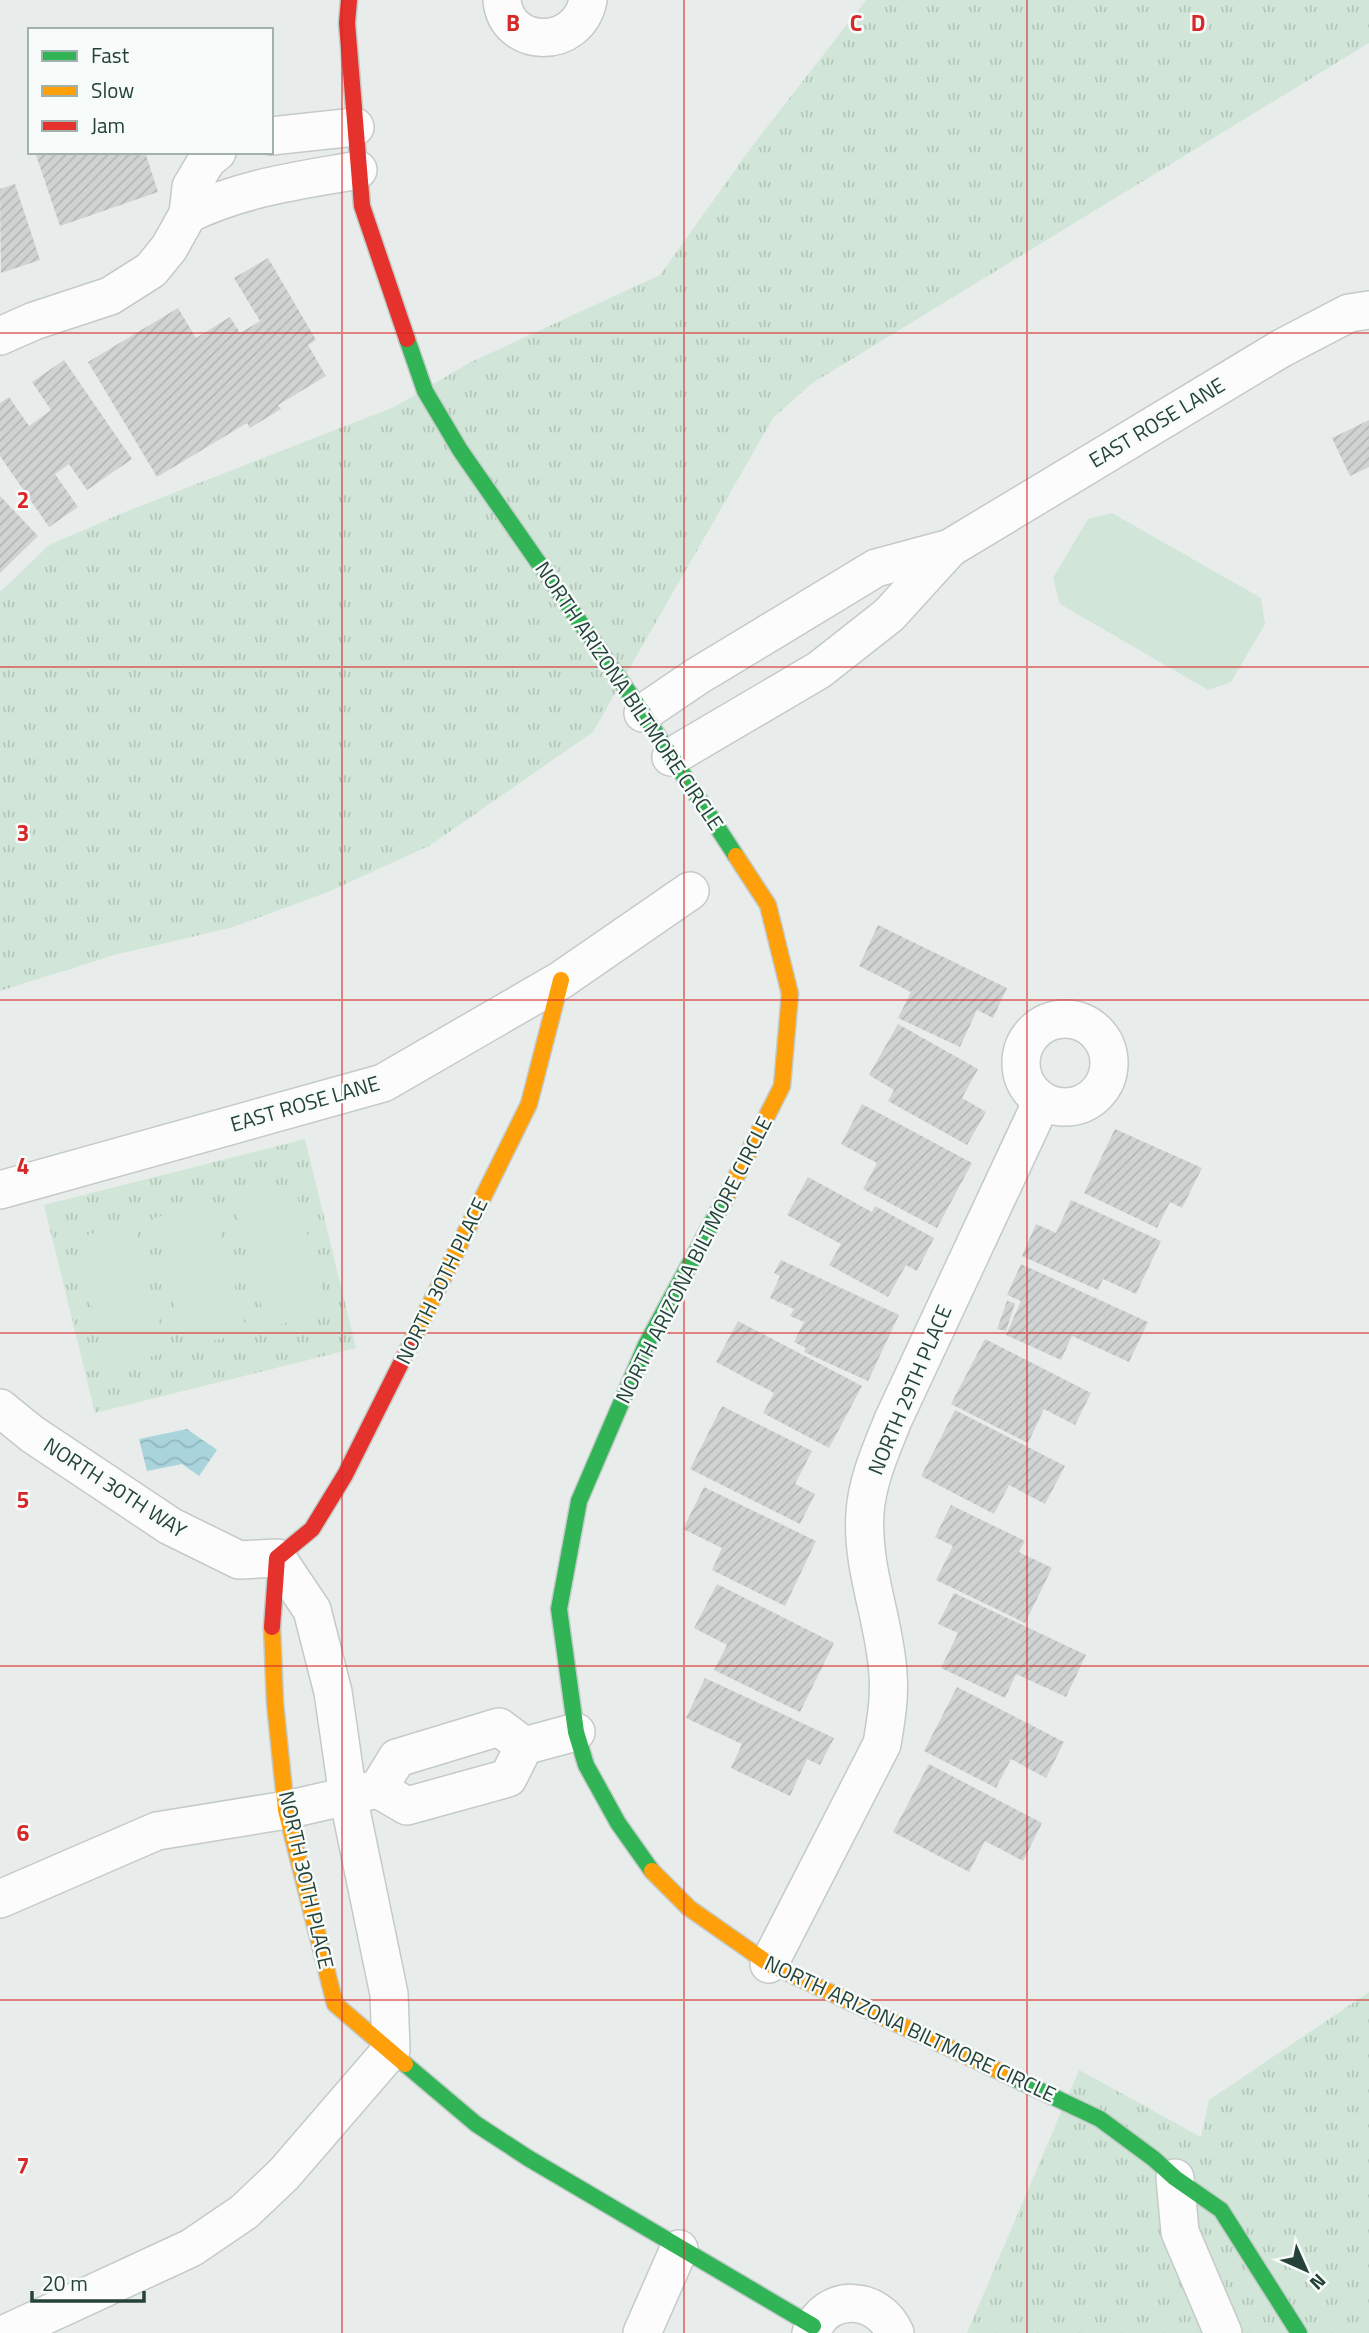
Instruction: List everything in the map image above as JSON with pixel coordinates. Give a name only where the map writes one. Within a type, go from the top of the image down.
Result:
[{"type":"street","name":"NORTH ARIZONA BILTMORE CIRCLE","points":[[349,0],[347,23],[362,206],[425,391],[460,450],[643,713],[768,905],[790,994],[782,1086],[709,1231],[646,1345],[579,1501],[559,1609],[576,1732],[586,1765],[618,1823],[648,1866],[689,1908],[769,1964],[1100,2119],[1221,2210],[1300,2333]]},
{"type":"street","points":[[502,0],[503,10],[518,30],[542,39],[567,33],[585,15],[588,0]]},
{"type":"street","points":[[273,136],[355,127]]},
{"type":"street","points":[[0,336],[33,321],[110,296],[151,270],[169,248],[188,214],[191,187],[215,154]]},
{"type":"street","points":[[188,214],[253,188],[358,170]]},
{"type":"street","name":"EAST ROSE LANE","points":[[643,713],[696,677],[876,568],[950,548],[1282,348],[1349,313],[1369,310]]},
{"type":"street","name":"EAST ROSE LANE","points":[[671,757],[820,670],[889,615],[950,548]]},
{"type":"street","name":"EAST ROSE LANE","points":[[0,1190],[383,1083],[561,980],[690,891]]},
{"type":"street","name":"NORTH 30TH PLACE","points":[[561,980],[529,1104],[491,1183],[345,1475],[312,1529],[277,1558],[272,1619],[275,1703],[286,1810],[335,2004],[432,2088],[476,2124],[527,2158],[812,2330],[823,2314],[836,2306],[851,2303],[866,2305],[880,2312],[895,2333]]},
{"type":"street","name":"NORTH 29TH PLACE","points":[[769,1964],[882,1744],[888,1707],[888,1673],[865,1544],[865,1512],[872,1474],[893,1420],[1042,1101]]},
{"type":"street","name":"NORTH 30TH WAY","points":[[0,1408],[32,1434],[170,1526],[239,1560],[277,1558]]},
{"type":"street","points":[[8,2333],[191,2248],[244,2212],[284,2174],[391,2050],[388,1994],[363,1792],[312,1610],[277,1558]]},
{"type":"street","points":[[363,1792],[397,1758],[447,1741],[499,1727],[524,1746]]},
{"type":"street","points":[[0,1899],[157,1831],[286,1810],[363,1792],[407,1805],[508,1778],[524,1746],[576,1732]]},
{"type":"street","points":[[1175,2178],[1181,2232],[1223,2333]]},
{"type":"street","points":[[642,2333],[679,2249]]},
{"type":"green space","points":[[866,0],[1369,0],[1369,43],[811,384],[773,418],[593,732],[429,846],[328,892],[230,928],[114,955],[0,991],[0,592],[49,545],[130,510],[394,407],[469,363],[660,275],[753,145]]},
{"type":"green space","points":[[1112,513],[1261,598],[1265,624],[1231,682],[1208,690],[1060,604],[1053,578],[1088,519]]},
{"type":"green space","points":[[305,1139],[356,1348],[95,1413],[44,1205]]},
{"type":"green space","points":[[294,1183],[327,1312],[267,1328],[234,1198]]},
{"type":"green space","points":[[213,1203],[247,1332],[186,1348],[154,1218]]},
{"type":"green space","points":[[134,1223],[167,1352],[108,1368],[75,1238]]},
{"type":"green space","points":[[1369,1992],[1369,2333],[967,2333],[1079,2070],[1201,2137],[1209,2100]]},
{"type":"water","points":[[187,1429],[217,1450],[199,1476],[182,1464],[147,1471],[139,1439]]},
{"type":"building","points":[[36,154],[146,154],[158,192],[60,226]]},
{"type":"building","points":[[15,184],[40,260],[1,273],[0,189]]},
{"type":"building","points":[[268,258],[316,340],[308,345],[326,376],[278,405],[281,409],[250,428],[247,423],[157,477],[88,362],[178,308],[196,338],[230,317],[240,333],[260,321],[234,278]]},
{"type":"building","points":[[64,360],[132,459],[87,490],[69,464],[55,474],[78,507],[49,527],[0,456],[0,403],[9,397],[29,426],[51,410],[32,382]]},
{"type":"building","points":[[1369,420],[1369,467],[1350,476],[1332,438]]},
{"type":"building","points":[[0,496],[38,536],[0,573]]},
{"type":"building","points":[[878,925],[1007,988],[993,1018],[977,1010],[960,1047],[898,1018],[911,992],[859,966]]},
{"type":"building","points":[[898,1024],[978,1069],[962,1098],[986,1112],[967,1145],[888,1101],[894,1090],[869,1075]]},
{"type":"building","points":[[862,1104],[972,1163],[937,1228],[863,1189],[877,1163],[841,1144]]},
{"type":"building","points":[[1115,1129],[1202,1168],[1182,1208],[1170,1202],[1157,1228],[1084,1193]]},
{"type":"building","points":[[808,1177],[872,1212],[875,1206],[934,1238],[917,1271],[906,1265],[888,1297],[829,1265],[841,1244],[787,1215]]},
{"type":"building","points":[[1071,1200],[1161,1241],[1136,1294],[1103,1279],[1098,1290],[1022,1256],[1036,1224],[1056,1233]]},
{"type":"building","points":[[781,1260],[899,1315],[868,1381],[804,1352],[806,1348],[794,1342],[804,1322],[790,1316],[794,1309],[770,1298],[780,1276],[774,1273]]},
{"type":"building","points":[[1021,1264],[1148,1322],[1129,1362],[1072,1336],[1061,1360],[1006,1335],[1021,1301],[1007,1295]]},
{"type":"building","points":[[1007,1301],[1015,1303],[1006,1331],[997,1329]]},
{"type":"building","points":[[738,1321],[862,1386],[829,1448],[763,1413],[774,1393],[716,1362]]},
{"type":"building","points":[[985,1339],[1091,1393],[1075,1425],[1044,1409],[1028,1443],[951,1404]]},
{"type":"building","points":[[722,1406],[812,1451],[795,1484],[815,1494],[800,1524],[690,1469]]},
{"type":"building","points":[[955,1410],[1065,1466],[1045,1504],[1009,1485],[994,1514],[921,1476]]},
{"type":"building","points":[[704,1487],[816,1541],[785,1606],[712,1570],[722,1548],[683,1529]]},
{"type":"building","points":[[951,1505],[1025,1541],[1019,1552],[1052,1568],[1025,1623],[936,1580],[953,1546],[935,1537]]},
{"type":"building","points":[[717,1584],[834,1643],[800,1712],[714,1670],[727,1645],[694,1628]]},
{"type":"building","points":[[954,1593],[1086,1655],[1066,1697],[1016,1674],[1005,1698],[941,1668],[958,1633],[938,1624]]},
{"type":"building","points":[[705,1678],[834,1738],[820,1765],[807,1759],[790,1796],[731,1768],[742,1744],[686,1718]]},
{"type":"building","points":[[957,1687],[1064,1742],[1046,1778],[1011,1759],[996,1788],[924,1751]]},
{"type":"building","points":[[929,1764],[1042,1823],[1023,1861],[985,1841],[969,1872],[893,1832]]},
{"type":"traffic: fast","points":[[407,339],[425,391],[460,450],[643,713],[736,856]]},
{"type":"traffic: fast","points":[[652,1871],[618,1823],[586,1765],[576,1732],[559,1609],[579,1501],[646,1345],[727,1195]]},
{"type":"traffic: fast","points":[[405,2064],[476,2124],[528,2158],[813,2326]]},
{"type":"traffic: fast","points":[[1003,2073],[1100,2119],[1221,2210],[1299,2333]]},
{"type":"traffic: slow","points":[[727,1195],[782,1086],[790,994],[768,905],[736,856]]},
{"type":"traffic: slow","points":[[411,1343],[529,1104],[561,980]]},
{"type":"traffic: slow","points":[[272,1627],[275,1703],[286,1810],[335,2004],[405,2064]]},
{"type":"traffic: slow","points":[[652,1871],[689,1908],[769,1964],[1003,2073]]},
{"type":"traffic: jam","points":[[349,0],[347,23],[362,206],[407,339]]},
{"type":"traffic: jam","points":[[272,1627],[277,1558],[312,1529],[345,1475],[411,1343]]}]
